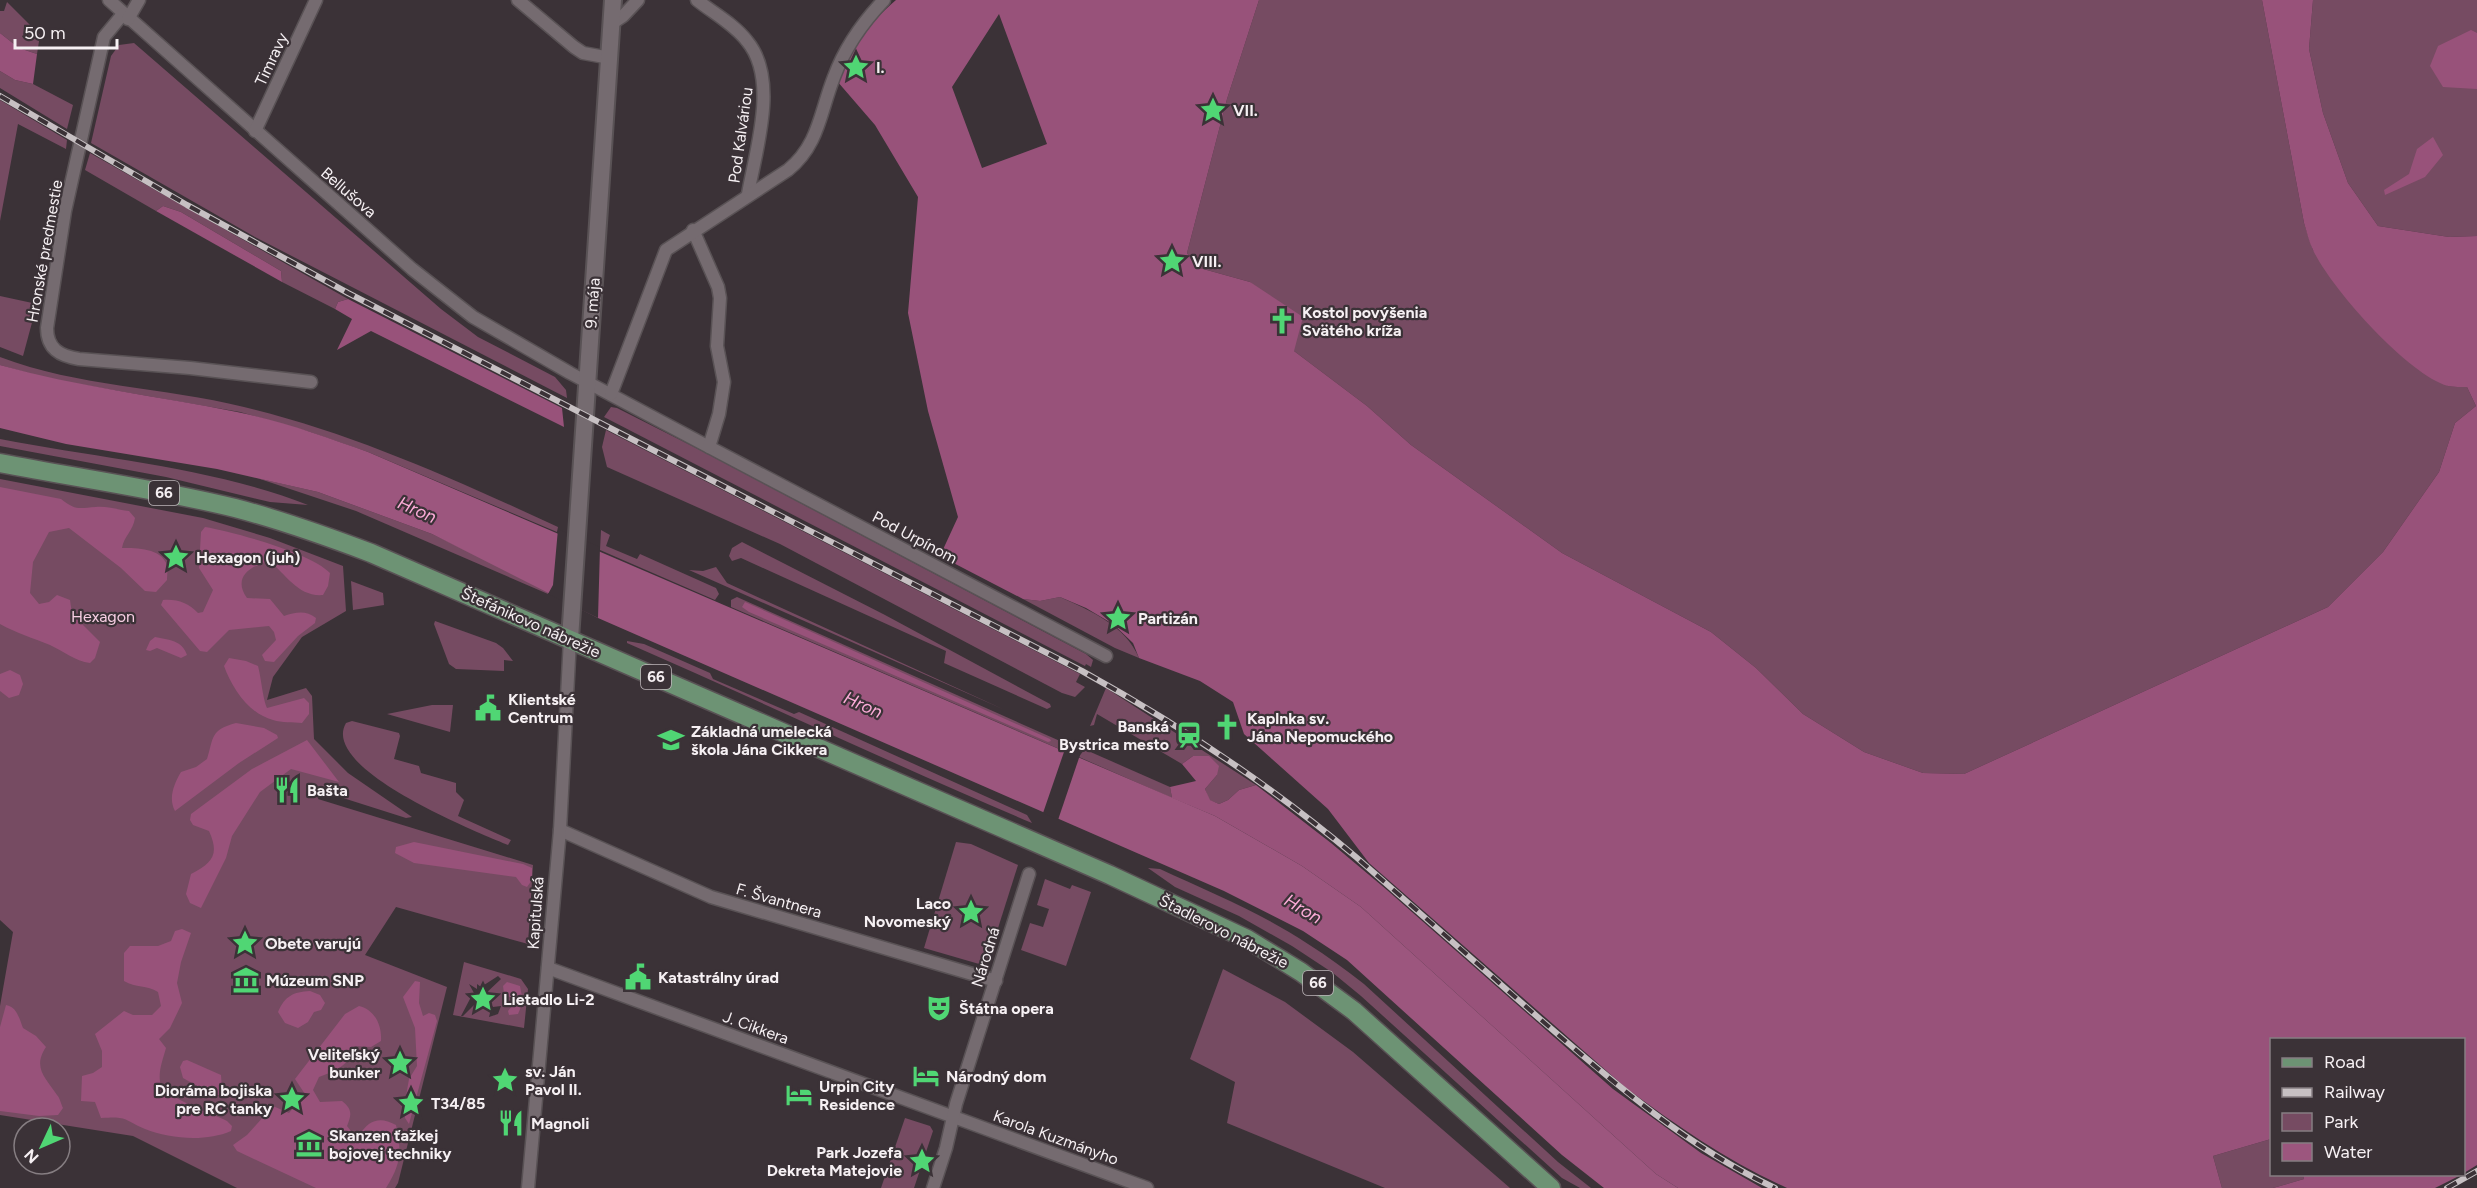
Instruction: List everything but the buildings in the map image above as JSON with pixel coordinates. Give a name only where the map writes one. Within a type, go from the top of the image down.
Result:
[{"type":"main road","name":"9. mája","points":[[570,639],[613,0]]},
{"type":"main road","name":"Štefánikovo nábrežie","points":[[0,463],[167,493],[274,519],[371,553],[1041,845]]},
{"type":"main road","name":"Štadlerovo nábrežie","points":[[1041,845],[1226,929],[1301,972],[1363,1019],[1551,1188]]},
{"type":"street","name":"Bellušova","points":[[109,0],[446,297],[491,328],[586,382]]},
{"type":"street","points":[[126,16],[139,0]]},
{"type":"street","name":"Timravy","points":[[255,131],[316,0]]},
{"type":"street","points":[[519,0],[574,47],[583,52],[610,58]]},
{"type":"street","points":[[611,24],[623,16],[638,0]]},
{"type":"street","name":"Pod Kalváriou","points":[[697,0],[747,41],[761,68],[764,87],[763,107],[748,194]]},
{"type":"street","points":[[611,394],[662,257],[672,244],[788,170],[809,148],[834,75],[853,36],[884,0]]},
{"type":"street","name":"Hronské predmestie","points":[[126,16],[104,37],[65,211],[47,328],[49,344],[66,357],[79,360],[190,368],[311,382]]},
{"type":"street","points":[[693,230],[718,287],[720,298],[717,346],[724,382],[709,447]]},
{"type":"street","name":"Pod Urpínom","points":[[586,382],[1106,656]]},
{"type":"street","name":"Kapitulská","points":[[528,1188],[560,830],[570,639]]},
{"type":"street","name":"F. Švantnera","points":[[560,830],[711,897],[996,981]]},
{"type":"street","name":"Národná","points":[[933,1188],[1029,874]]},
{"type":"street","name":"J. Cikkera","points":[[548,968],[953,1118]]},
{"type":"street","name":"Karola Kuzmányho","points":[[953,1118],[1147,1188]]},
{"type":"green space","points":[[1259,0],[2262,0],[2304,223],[2313,250],[2448,386],[2467,387],[2476,406],[2455,423],[2439,472],[2383,552],[2328,607],[1964,774],[1923,773],[1864,752],[1803,714],[1756,668],[1711,632],[1562,553],[1411,445],[1367,406],[1294,351],[1250,282],[1196,267],[1187,253],[1227,99]]},
{"type":"green space","points":[[2313,0],[2477,0],[2477,236],[2449,237],[2378,226],[2348,183],[2323,113],[2309,49]]},
{"type":"green space","points":[[7,2],[40,35],[37,54],[19,48],[0,33],[0,11],[4,11]]},
{"type":"green space","points":[[134,43],[441,309],[478,337],[555,377],[566,390],[567,398],[255,237],[91,143],[111,56],[119,45]]},
{"type":"green space","points":[[0,71],[15,80],[33,84],[73,105],[67,129],[0,88]]},
{"type":"green space","points":[[0,100],[67,140],[66,149],[18,124],[0,221]]},
{"type":"green space","points":[[90,153],[348,299],[338,302],[335,309],[282,282],[281,271],[181,212],[163,206],[156,211],[85,170]]},
{"type":"green space","points":[[0,296],[37,304],[23,356],[0,347]]},
{"type":"green space","points":[[0,357],[60,375],[213,400],[325,430],[404,459],[481,492],[558,527],[557,532],[368,452],[310,432],[240,412],[49,379],[0,365]]},
{"type":"green space","points":[[611,407],[704,452],[1086,654],[1093,660],[1091,667],[1086,664],[1085,666],[604,417]]},
{"type":"green space","points":[[606,430],[1080,674],[1076,682],[1085,687],[1075,697],[1062,693],[780,544],[607,467],[602,447]]},
{"type":"green space","points":[[0,439],[156,465],[233,481],[308,505],[270,502],[166,477],[0,446]]},
{"type":"green space","points":[[257,478],[318,492],[432,534],[550,591],[548,594],[356,511]]},
{"type":"green space","name":"Hexagon","points":[[0,479],[203,518],[270,538],[343,566],[346,611],[302,637],[273,677],[267,700],[306,688],[312,696],[314,739],[348,773],[412,817],[406,818],[321,791],[318,799],[533,865],[528,944],[396,907],[365,955],[447,987],[395,1188],[237,1188],[133,1136],[72,1126],[72,1116],[0,1115],[0,1006],[13,932],[0,920]]},
{"type":"green space","points":[[601,530],[610,535],[606,546],[637,559],[640,554],[716,588],[719,594],[715,600],[600,550]]},
{"type":"green space","points":[[742,542],[885,615],[1050,704],[1051,707],[1047,709],[944,663],[946,651],[741,558],[732,561],[729,556],[732,548]]},
{"type":"green space","points":[[716,567],[727,583],[1005,710],[689,570],[703,571]]},
{"type":"green space","points":[[351,581],[383,593],[384,605],[353,610]]},
{"type":"green space","points":[[737,597],[1060,741],[1065,745],[1064,751],[731,607],[731,600]]},
{"type":"green space","points":[[1060,597],[1106,620],[1133,646],[1139,658],[1115,648],[1023,599],[1040,601]]},
{"type":"green space","points":[[435,621],[496,643],[513,661],[504,660],[504,671],[456,669],[449,664],[434,624]]},
{"type":"green space","points":[[627,641],[644,644],[710,673],[713,679],[794,714],[799,712],[1027,815],[1032,823],[627,643]]},
{"type":"green space","points":[[1106,688],[1256,785],[1239,790],[1228,800],[1219,804],[1209,800],[1205,789],[1217,775],[1193,756],[1182,764],[1097,714],[1094,725],[1090,726]]},
{"type":"green space","points":[[432,705],[453,705],[450,732],[387,714]]},
{"type":"green space","points":[[352,721],[399,733],[394,759],[419,766],[421,773],[456,783],[456,792],[464,800],[458,816],[511,840],[508,845],[436,813],[377,778],[356,760],[344,741],[346,723]]},
{"type":"green space","points":[[1086,750],[1170,787],[1172,798],[1079,757]]},
{"type":"green space","points":[[956,842],[971,844],[1018,865],[986,966],[924,948]]},
{"type":"green space","points":[[1148,868],[1160,869],[1255,913],[1291,933],[1336,963],[1364,984],[1558,1162],[1591,1188],[1580,1188],[1562,1178],[1333,973],[1292,946],[1239,916],[1175,887]]},
{"type":"green space","points":[[1045,879],[1070,889],[1072,885],[1091,892],[1066,966],[1021,950],[1030,923],[1043,927],[1049,909],[1037,905]]},
{"type":"green space","points":[[464,962],[521,979],[528,989],[524,1028],[453,1015]],"holes":[[[498,976],[501,979],[483,996],[493,1007],[501,1006],[498,1014],[489,1017],[491,1009],[480,999],[461,1016],[471,997],[469,993],[472,995],[474,993],[469,984],[477,989],[477,984],[481,987]]]},
{"type":"green space","points":[[1223,969],[1285,1002],[1353,1052],[1510,1188],[1385,1188],[1227,1123],[1235,1082],[1190,1059]]},
{"type":"green space","points":[[905,1118],[930,1126],[933,1131],[914,1188],[881,1188]]},
{"type":"green space","points":[[2270,1139],[2270,1176],[2303,1176],[2304,1179],[2273,1188],[2222,1188],[2213,1156]]},
{"type":"shaded area","points":[[896,0],[1259,0],[1227,99],[1187,253],[1196,267],[1250,282],[1303,317],[1294,351],[1367,406],[1411,445],[1562,553],[1711,632],[1756,668],[1803,714],[1864,752],[1923,773],[1964,774],[2328,607],[2383,552],[2439,472],[2455,423],[2476,406],[2467,387],[2448,386],[2431,378],[2392,348],[2336,286],[2312,247],[2304,223],[2262,0],[2313,0],[2309,49],[2323,113],[2348,183],[2378,226],[2449,237],[2477,236],[2477,1165],[2465,1172],[2465,1038],[2270,1038],[2270,1139],[2213,1156],[2222,1188],[1787,1188],[1724,1155],[1645,1102],[1626,1088],[1369,863],[1328,809],[1244,734],[1233,702],[1200,681],[1139,658],[1133,643],[1113,624],[1086,608],[1060,597],[1040,601],[1023,599],[940,556],[958,517],[928,411],[908,313],[918,197],[875,125],[837,81],[862,37],[877,18]],"holes":[[[999,14],[1047,144],[982,168],[952,87]]]},
{"type":"shaded area","points":[[2471,30],[2477,33],[2477,89],[2443,87],[2430,66],[2438,46]]},
{"type":"shaded area","points":[[0,33],[19,48],[37,54],[33,84],[15,80],[0,71]]},
{"type":"shaded area","points":[[2433,137],[2443,155],[2425,177],[2385,195],[2384,190],[2409,174],[2417,149]]},
{"type":"shaded area","points":[[163,206],[181,212],[281,271],[282,282],[156,211]]},
{"type":"shaded area","points":[[348,299],[562,408],[564,427],[371,331],[337,350],[352,319],[335,309],[338,302]]},
{"type":"shaded area","points":[[0,487],[61,499],[78,508],[104,507],[129,511],[135,518],[122,548],[154,552],[164,559],[167,565],[167,580],[156,592],[145,591],[121,568],[69,528],[49,532],[33,562],[30,593],[39,604],[49,602],[57,595],[70,600],[72,614],[100,642],[95,658],[90,663],[0,624]]},
{"type":"shaded area","points":[[205,527],[252,538],[290,551],[320,565],[330,573],[328,586],[323,595],[314,595],[300,589],[269,561],[250,569],[243,578],[243,591],[247,598],[270,599],[284,616],[301,612],[316,618],[315,623],[298,636],[274,662],[265,661],[262,655],[276,640],[269,626],[229,630],[207,652],[200,651],[161,605],[163,600],[173,600],[186,604],[198,613],[203,612],[213,590],[199,568],[201,532]]},
{"type":"shaded area","points":[[745,602],[1051,741],[1048,742],[749,612],[742,607]]},
{"type":"shaded area","points":[[155,637],[170,640],[182,646],[187,655],[181,658],[157,648],[146,650],[150,641]]},
{"type":"shaded area","points":[[229,658],[258,666],[267,708],[304,698],[309,703],[309,714],[302,723],[273,720],[264,717],[249,706],[242,699],[227,674],[224,666]]},
{"type":"shaded area","points":[[10,670],[20,675],[23,684],[19,695],[9,698],[0,691],[0,674]]},
{"type":"shaded area","points":[[236,723],[264,728],[277,735],[278,738],[239,763],[175,811],[172,796],[181,772],[196,767],[207,759],[214,735],[221,728]]},
{"type":"shaded area","points":[[307,740],[339,782],[291,769],[260,792],[232,836],[226,858],[201,908],[190,903],[186,894],[191,874],[209,862],[214,852],[209,831],[193,825],[190,820],[191,814],[252,769]]},
{"type":"shaded area","points":[[1193,756],[1209,756],[1219,766],[1217,775],[1205,789],[1210,800],[1219,804],[1228,800],[1239,790],[1256,785],[1387,890],[1613,1089],[1701,1153],[1762,1188],[1678,1188],[1656,1174],[1361,907],[1302,866],[1215,816],[1172,798],[1170,787],[1196,781],[1182,764]]},
{"type":"shaded area","points":[[414,842],[523,864],[532,868],[532,880],[527,887],[522,885],[516,877],[414,863],[395,853],[396,847]]},
{"type":"shaded area","points":[[182,929],[191,933],[181,962],[177,983],[182,1003],[170,1028],[159,1039],[166,1048],[160,1081],[165,1090],[172,1095],[227,1121],[232,1126],[231,1131],[211,1137],[188,1138],[165,1135],[121,1118],[101,1118],[95,1102],[81,1101],[82,1076],[102,1067],[102,1051],[95,1034],[124,1011],[133,1015],[152,1015],[161,1006],[158,992],[124,981],[124,953],[130,946],[158,946],[171,941],[175,931]]},
{"type":"shaded area","points":[[415,981],[420,982],[419,1003],[423,1016],[429,1013],[435,1015],[437,1021],[409,1124],[405,1118],[404,1108],[409,1079],[417,1066],[415,1028],[403,997]]},
{"type":"shaded area","points":[[507,982],[520,986],[523,1002],[518,1014],[509,1015],[508,1011],[512,1006],[511,998],[504,993],[503,986]]},
{"type":"shaded area","points":[[310,991],[320,995],[325,1003],[321,1010],[314,1012],[308,1022],[298,1028],[285,1023],[278,1012],[284,1002],[294,994]]},
{"type":"shaded area","points":[[6,1005],[10,1006],[19,1017],[23,1028],[36,1036],[46,1047],[42,1054],[40,1067],[63,1108],[58,1115],[39,1116],[0,1111],[0,1027]]},
{"type":"shaded area","points":[[359,1006],[369,1011],[376,1019],[381,1041],[371,1047],[355,1046],[349,1051],[348,1061],[337,1070],[319,1077],[313,1090],[320,1102],[342,1101],[345,1104],[350,1112],[347,1126],[354,1135],[360,1134],[367,1125],[375,1121],[380,1120],[396,1125],[399,1158],[395,1172],[386,1188],[316,1188],[237,1151],[233,1145],[247,1135],[273,1106],[289,1113],[305,1094],[295,1079],[345,1014]]},
{"type":"shaded area","points":[[187,1060],[221,1075],[222,1090],[219,1095],[213,1095],[183,1078],[180,1067],[183,1061]]},
{"type":"shaded area","points":[[2303,1176],[2459,1176],[2435,1188],[2273,1188],[2304,1179]]},
{"type":"water","name":"Hron","points":[[0,365],[88,385],[271,420],[368,452],[1215,816],[1302,866],[1361,907],[1656,1174],[1678,1188],[1604,1188],[1562,1155],[1347,960],[1303,931],[1224,891],[598,618],[432,534],[318,492],[217,469],[66,444],[0,428]]},
{"type":"pier","points":[[558,529],[600,547],[598,618],[548,594],[553,585]]},
{"type":"pier","points":[[1065,749],[1080,755],[1058,820],[1043,813]]},
{"type":"railway","points":[[0,96],[187,205],[348,293],[1082,671],[1154,712],[1224,757],[1324,831],[1623,1090],[1711,1153],[1775,1188]]},
{"type":"railway","points":[[2447,1188],[2477,1171]]},
{"type":"place","name":"I.","points":[[856,67]]},
{"type":"place","name":"VII.","points":[[1213,110]]},
{"type":"place","name":"VIII.","points":[[1172,261]]},
{"type":"place","name":"Kostol povýšenia Svätého kríža","points":[[1282,321]]},
{"type":"place","name":"Hexagon (juh)","points":[[176,557]]},
{"type":"place","name":"Partizán","points":[[1118,618]]},
{"type":"place","name":"Klientské Centrum","points":[[488,708]]},
{"type":"place","name":"Kaplnka sv. Jána Nepomuckého","points":[[1227,727]]},
{"type":"place","name":"Banská Bystrica mesto","points":[[1189,735]]},
{"type":"place","name":"Základná umelecká škola Jána Cikkera","points":[[671,740]]},
{"type":"place","name":"Bašta","points":[[287,790]]},
{"type":"place","name":"Laco Novomeský","points":[[971,912]]},
{"type":"place","name":"Obete varujú","points":[[245,943]]},
{"type":"place","name":"Katastrálny úrad","points":[[638,977]]},
{"type":"place","name":"Múzeum SNP","points":[[246,980]]},
{"type":"place","name":"Lietadlo Li-2","points":[[483,999]]},
{"type":"place","name":"Štátna opera","points":[[939,1008]]},
{"type":"place","name":"Veliteľský bunker","points":[[400,1063]]},
{"type":"place","name":"Národný dom","points":[[926,1076]]},
{"type":"place","name":"sv. Ján Pavol II.","points":[[505,1080]]},
{"type":"place","name":"Urpin City Residence","points":[[799,1095]]},
{"type":"place","name":"Dioráma bojiska pre RC tanky","points":[[292,1099]]},
{"type":"place","name":"T34/85","points":[[411,1103]]},
{"type":"place","name":"Magnoli","points":[[511,1123]]},
{"type":"place","name":"Skanzen ťažkej bojovej techniky","points":[[309,1144]]},
{"type":"place","name":"Park Jozefa Dekreta Matejovie","points":[[922,1161]]}]
